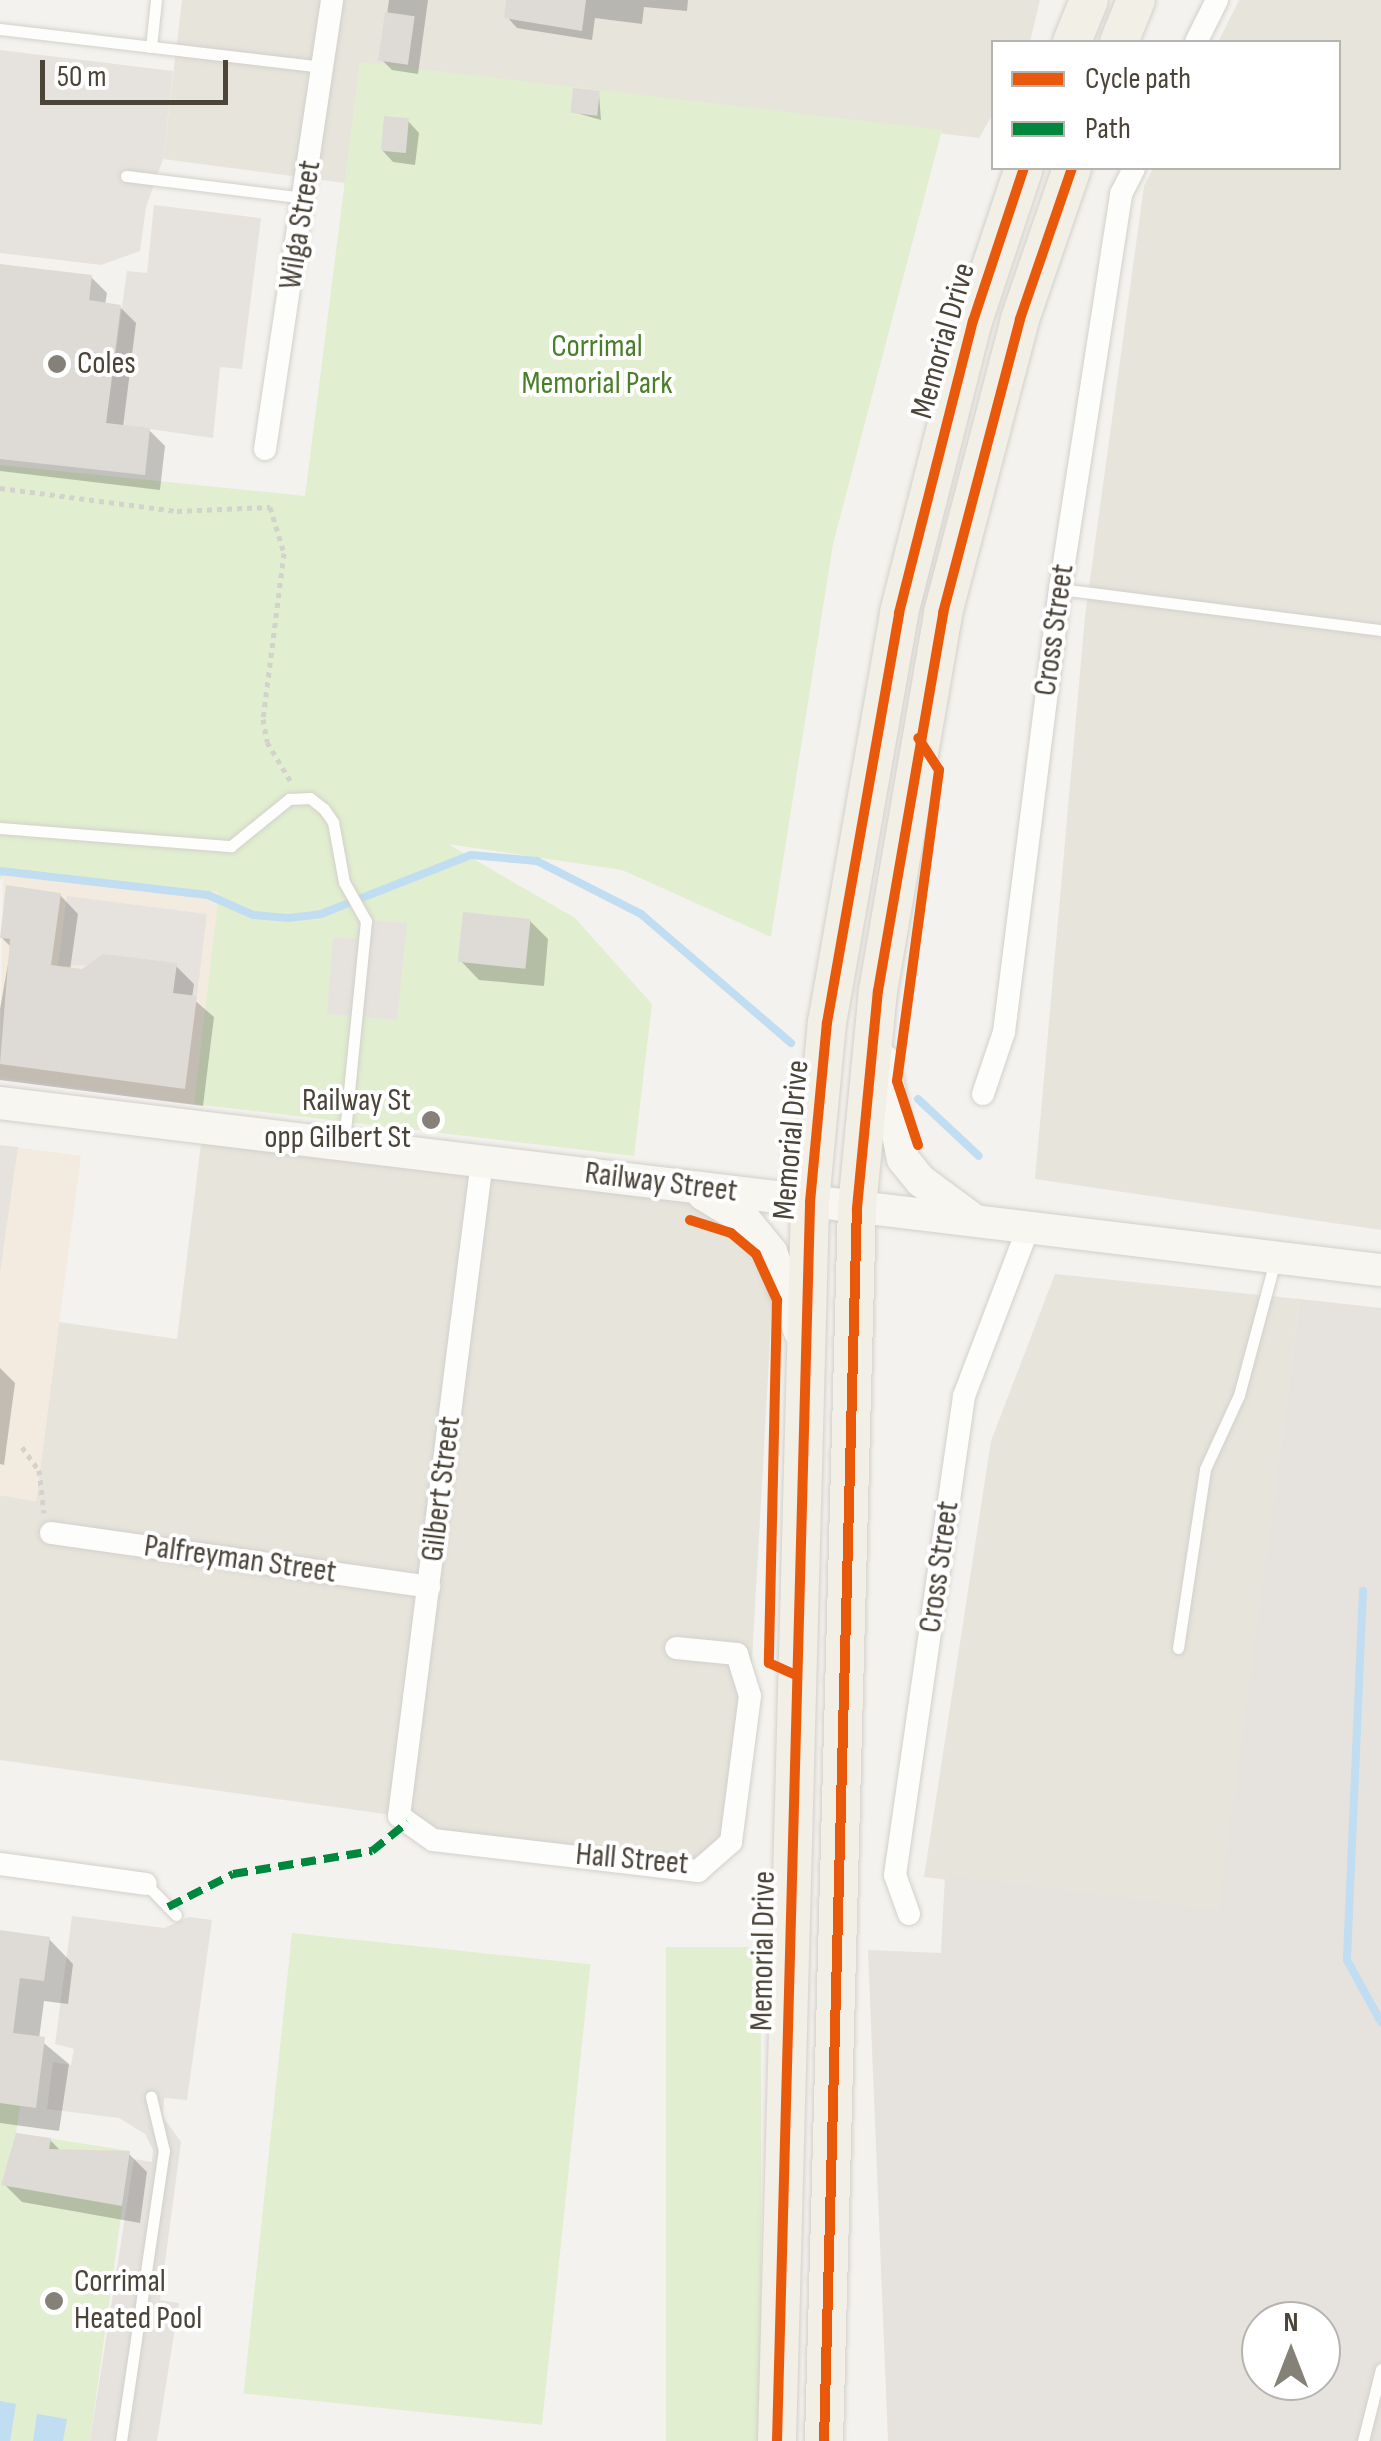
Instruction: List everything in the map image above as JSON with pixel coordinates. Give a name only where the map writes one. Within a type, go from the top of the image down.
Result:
[{"type":"main road","points":[[1073,40],[1089,0]]},
{"type":"main road","points":[[1120,40],[1136,0]]},
{"type":"main road","name":"Memorial Drive","points":[[777,2441],[810,1202],[847,888],[898,614],[973,321],[1023,170]]},
{"type":"main road","name":"Memorial Drive","points":[[824,2441],[857,1208],[878,991],[944,614],[1016,336],[1071,170]]},
{"type":"main road","points":[[878,991],[886,1100],[903,1159],[920,1182],[978,1222]]},
{"type":"main road","name":"Railway Street","points":[[0,1103],[1381,1270]]},
{"type":"main road","points":[[681,1185],[731,1208],[761,1237],[790,1292],[806,1356]]},
{"type":"street","name":"Wilga Street","points":[[266,450],[306,198],[332,0]]},
{"type":"street","points":[[1197,40],[1217,0]]},
{"type":"street","name":"Cross Street","points":[[984,1094],[1004,1032],[1060,589],[1121,194],[1133,170]]},
{"type":"street","name":"Gilbert Street","points":[[399,1816],[482,1161]]},
{"type":"street","name":"Cross Street","points":[[908,1914],[896,1874],[964,1396],[1028,1228]]},
{"type":"street","name":"Palfreyman Street","points":[[51,1533],[429,1587]]},
{"type":"street","name":"Hall Street","points":[[399,1816],[433,1840],[698,1871],[731,1842],[750,1696],[736,1654],[676,1648]]},
{"type":"street","points":[[0,1864],[146,1884]]},
{"type":"lane","points":[[151,47],[156,0]]},
{"type":"lane","points":[[0,29],[324,67]]},
{"type":"lane","points":[[126,176],[306,198]]},
{"type":"lane","points":[[1060,589],[1381,630]]},
{"type":"lane","points":[[0,828],[230,846],[276,806],[300,797],[324,809],[334,822],[344,882],[366,921],[344,1144]]},
{"type":"lane","points":[[1178,1648],[1205,1469],[1239,1394],[1275,1258]]},
{"type":"lane","points":[[146,1884],[176,1915]]},
{"type":"lane","points":[[121,2441],[164,2151],[151,2097]]},
{"type":"lane","points":[[1363,2441],[1381,2369]]},
{"type":"path","points":[[0,488],[177,511],[270,507],[284,553],[263,719],[267,742],[300,797]]},
{"type":"path","points":[[22,1448],[39,1470],[51,1533]]},
{"type":"shaded area","points":[[182,0],[1040,0],[1030,40],[991,40],[991,117],[979,138],[360,63],[345,183],[163,159]]},
{"type":"shaded area","points":[[1239,0],[1381,0],[1381,1230],[1035,1179],[1085,616],[1144,186],[1152,170],[1341,170],[1341,40],[1219,40]]},
{"type":"shaded area","points":[[0,50],[173,71],[163,159],[146,207],[140,251],[101,265],[0,253]]},
{"type":"shaded area","points":[[154,205],[261,218],[242,369],[220,367],[213,438],[106,423],[127,271],[147,273]]},
{"type":"shaded area","points":[[3,875],[219,892],[194,1104],[0,1077]]},
{"type":"shaded area","points":[[67,896],[207,914],[197,996],[173,993],[176,963],[58,966]]},
{"type":"shaded area","points":[[359,919],[407,923],[397,1020],[327,1014],[333,937],[357,939]]},
{"type":"shaded area","points":[[203,1127],[681,1185],[761,1237],[772,1306],[750,1696],[731,1842],[698,1871],[433,1840],[399,1816],[0,1760],[0,1495],[36,1501],[59,1322],[177,1339]]},
{"type":"shaded area","points":[[0,1145],[81,1156],[36,1501],[0,1495]]},
{"type":"shaded area","points":[[0,1145],[18,1147],[0,1273]]},
{"type":"shaded area","points":[[1055,1274],[1300,1299],[1220,1911],[924,1877],[991,1441]]},
{"type":"shaded area","points":[[1300,1299],[1381,1308],[1381,2441],[888,2441],[868,1950],[941,1953],[945,1875],[1219,1910]]},
{"type":"shaded area","points":[[72,1916],[164,1928],[189,1917],[212,1920],[187,2100],[164,2098],[163,2117],[181,2142],[160,2300],[179,2303],[157,2441],[90,2441],[134,2159],[152,2162],[153,2150],[145,2134],[119,2118],[47,2109],[53,2062],[71,2065],[74,2049],[55,2044]]},
{"type":"green space","name":"Corrimal Memorial Park","points":[[360,62],[942,130],[833,544],[771,937],[622,870],[448,844],[575,918],[652,1004],[634,1156],[194,1104],[219,892],[4,875],[0,880],[0,465],[305,496]]},
{"type":"green space","points":[[292,1933],[590,1964],[542,2425],[244,2393]]},
{"type":"green space","points":[[666,1947],[761,1947],[761,2441],[666,2441]]},
{"type":"green space","name":"Corrimal Heated Pool","points":[[0,2103],[20,2106],[16,2133],[130,2151],[90,2441],[0,2441]]},
{"type":"water","points":[[0,2401],[16,2404],[10,2441],[0,2441]]},
{"type":"water","points":[[37,2414],[67,2419],[63,2441],[33,2441]]},
{"type":"building","points":[[506,0],[586,0],[582,31],[504,18]]},
{"type":"building","points":[[385,12],[415,16],[408,65],[378,61]]},
{"type":"building","points":[[573,88],[600,91],[597,116],[570,113]]},
{"type":"building","points":[[384,116],[409,118],[406,153],[381,151]]},
{"type":"building","name":"Coles","points":[[0,264],[92,275],[89,300],[121,305],[106,423],[150,428],[145,475],[0,459]]},
{"type":"building","points":[[6,885],[61,893],[51,965],[82,969],[103,954],[177,963],[173,993],[197,996],[185,1089],[0,1064],[10,939],[0,938]]},
{"type":"building","points":[[463,912],[531,919],[525,969],[458,962]]},
{"type":"building","points":[[0,1930],[50,1937],[44,1981],[20,1978],[13,2033],[45,2037],[36,2108],[0,2103]]},
{"type":"building","points":[[16,2133],[51,2138],[49,2149],[130,2151],[122,2206],[1,2185]]},
{"type":"waterway","points":[[0,871],[208,895],[253,915],[289,918],[321,914],[471,855],[537,861],[641,914],[791,1043]]},
{"type":"waterway","points":[[918,1099],[979,1156]]},
{"type":"waterway","points":[[1363,1591],[1347,1960],[1381,2022]]},
{"type":"marked path","points":[[168,1907],[233,1874],[372,1851],[408,1822]]},
{"type":"cycle path","points":[[777,2441],[810,1202],[827,1023],[899,613],[973,321],[1023,170]]},
{"type":"cycle path","points":[[824,2441],[857,1208],[878,991],[943,613],[1020,319],[1071,170]]},
{"type":"cycle path","points":[[918,738],[939,770],[897,1081],[918,1145]]},
{"type":"cycle path","points":[[690,1220],[731,1233],[756,1254],[777,1300],[769,1663],[796,1675]]},
{"type":"place","name":"Coles","points":[[57,364]]},
{"type":"place","name":"Railway St opp Gilbert St","points":[[431,1120]]},
{"type":"place","name":"Corrimal Heated Pool","points":[[54,2301]]}]
